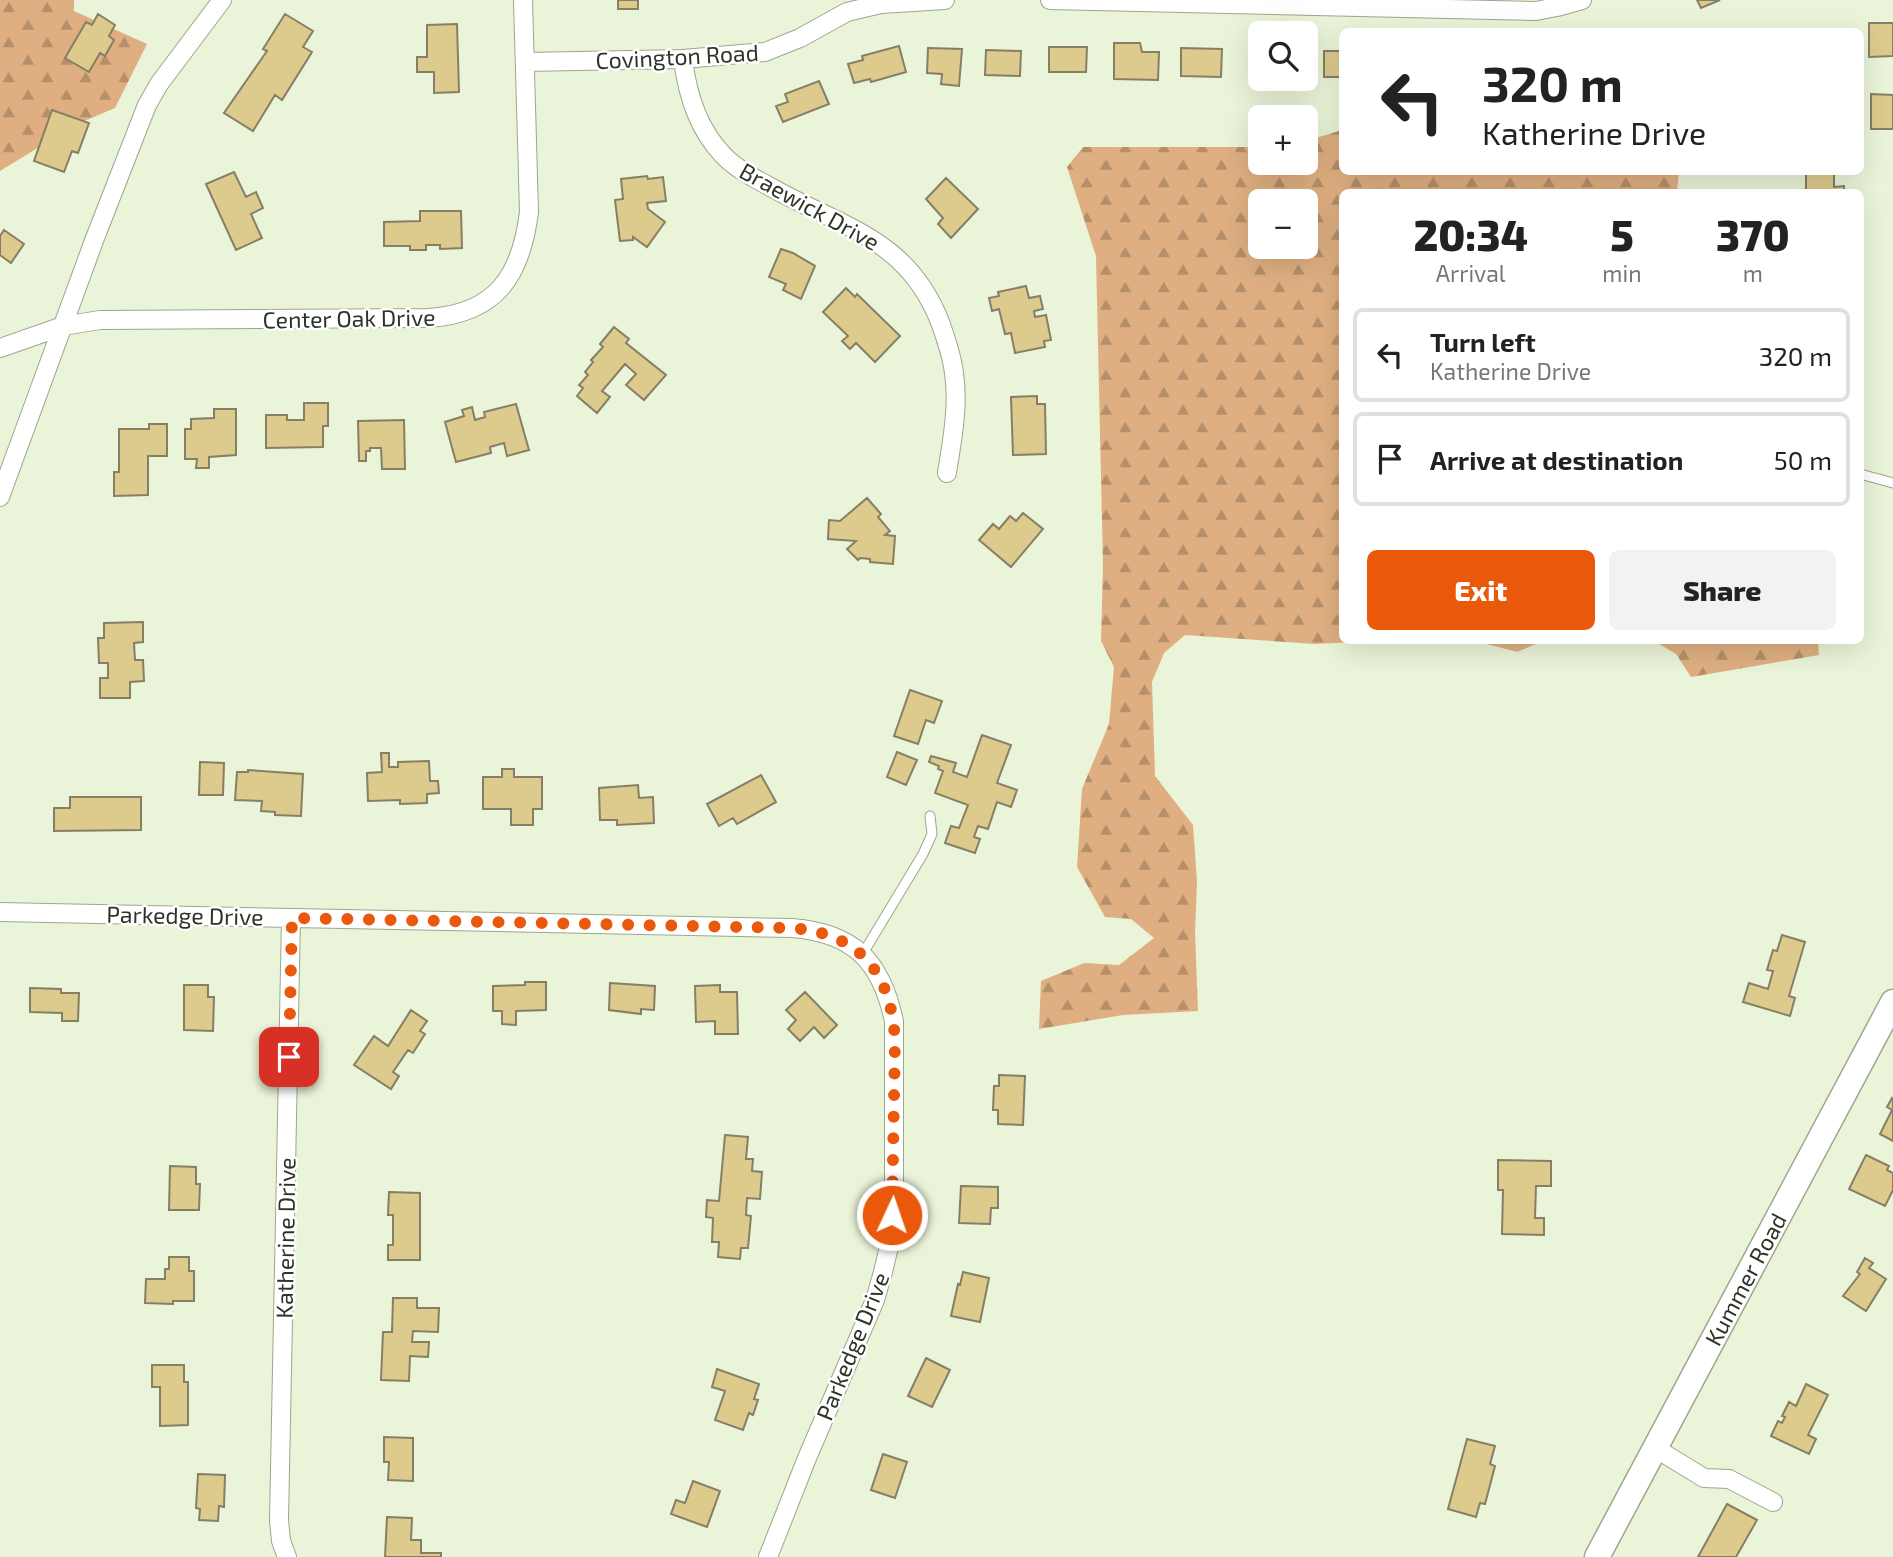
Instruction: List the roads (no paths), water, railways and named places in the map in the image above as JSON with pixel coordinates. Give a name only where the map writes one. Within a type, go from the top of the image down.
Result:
[{"type":"street","points":[[0,497],[147,105],[159,84],[222,0]]},
{"type":"street","name":"Center Oak Drive","points":[[0,348],[63,326],[100,320],[393,319],[447,316],[484,302],[511,276],[526,237],[529,212],[523,0]]},
{"type":"street","name":"Covington Road","points":[[525,62],[683,59],[765,52],[800,38],[855,10],[890,2],[945,0]]},
{"type":"street","points":[[1050,0],[1536,10],[1557,8],[1582,0]]},
{"type":"street","name":"Braewick Drive","points":[[683,59],[693,106],[701,124],[723,155],[755,178],[863,232],[881,244],[923,287],[945,336],[955,375],[955,415],[947,473]]},
{"type":"street","name":"Parkedge Drive","points":[[0,912],[792,928],[836,936],[847,942],[870,964],[888,995],[894,1020],[894,1192],[891,1238],[875,1300],[768,1557]]},
{"type":"street","name":"Katherine Drive","points":[[287,1557],[281,1541],[279,1520],[292,918]]},
{"type":"street","name":"Kummer Road","points":[[1597,1557],[1893,1002]]},
{"type":"street","points":[[1655,1448],[1704,1478],[1729,1479],[1773,1502]]},
{"type":"lane","points":[[1864,475],[1893,483]]},
{"type":"lane","points":[[862,955],[923,854],[932,834],[930,816]]}]
